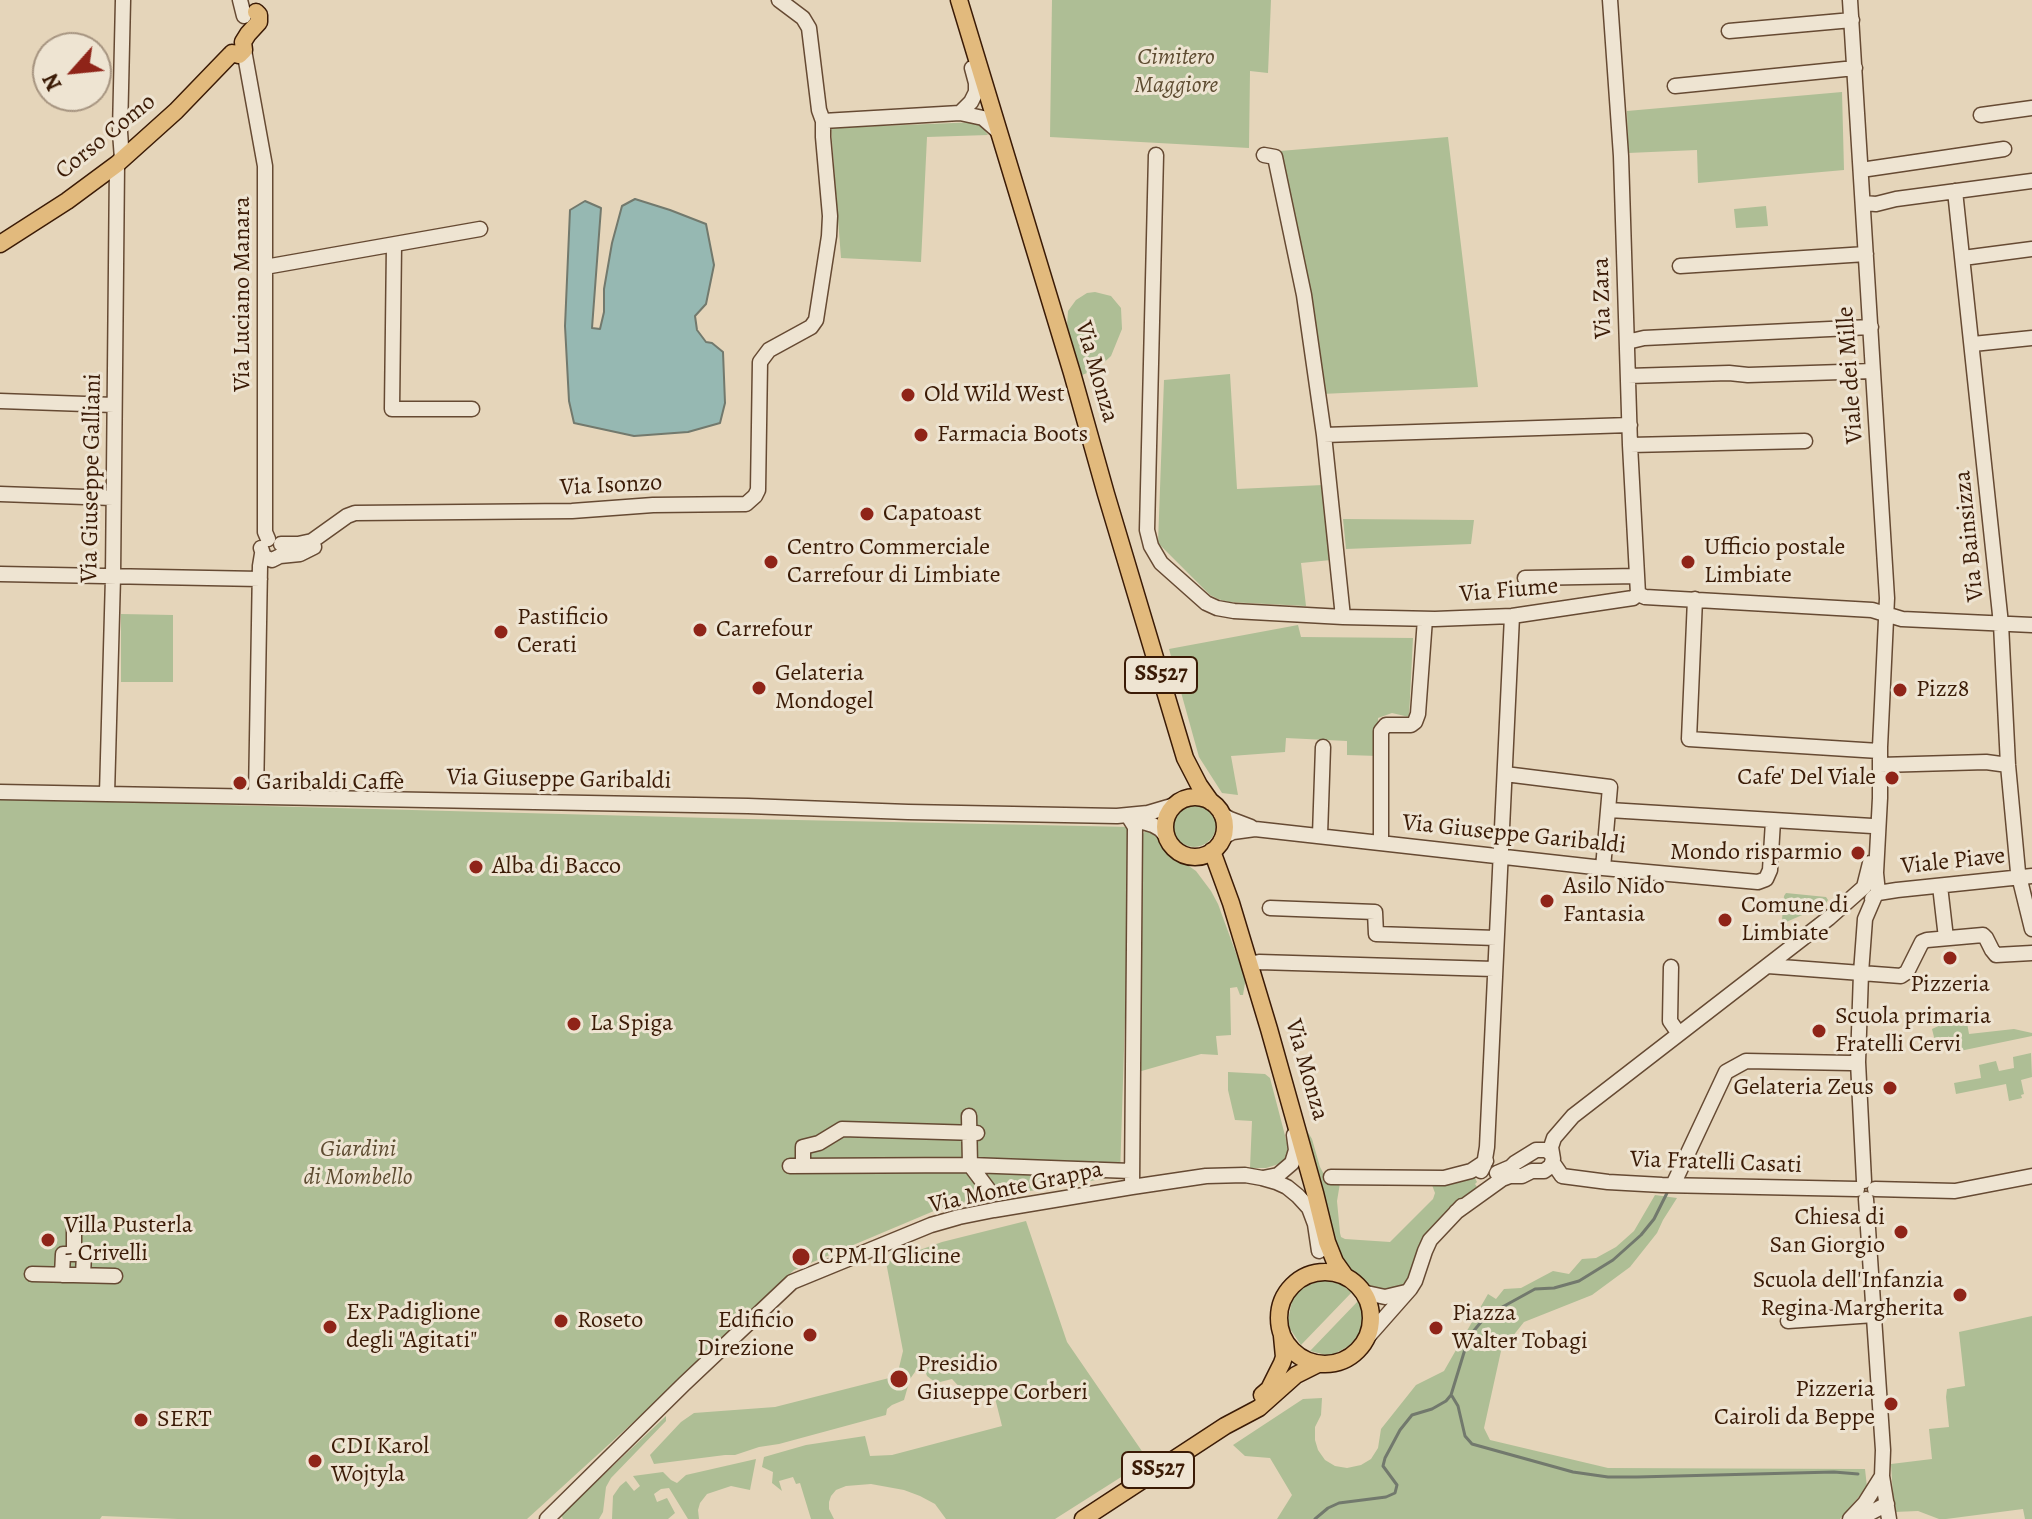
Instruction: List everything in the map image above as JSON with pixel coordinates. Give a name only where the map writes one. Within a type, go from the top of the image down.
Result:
[{"type":"main road","name":"Via Monza","points":[[959,0],[1185,758],[1216,808]]},
{"type":"main road","points":[[238,52],[251,29],[259,22],[259,15],[252,7]]},
{"type":"main road","name":"Corso Como","points":[[0,244],[67,201],[119,162],[238,52]]},
{"type":"main road","name":"Via Monza","points":[[1178,802],[1184,792],[1185,758]]},
{"type":"main road","points":[[1199,797],[1216,808],[1224,827],[1217,846],[1203,856],[1191,857],[1176,850],[1165,829],[1166,819],[1178,802],[1199,797]]},
{"type":"main road","name":"Via Monza","points":[[1217,846],[1330,1252],[1345,1276]]},
{"type":"main road","name":"Via Monza","points":[[1191,857],[1216,885],[1241,939]]},
{"type":"main road","name":"Via Monza","points":[[1319,1251],[1320,1216]]},
{"type":"main road","name":"SS527","points":[[1233,1422],[1269,1389],[1276,1377],[1284,1357],[1279,1310],[1282,1300],[1289,1289],[1309,1272],[1319,1251]]},
{"type":"main road","points":[[1298,1280],[1320,1271],[1345,1276],[1368,1302],[1370,1320],[1365,1340]]},
{"type":"main road","points":[[1281,1331],[1295,1353],[1304,1360],[1318,1364]]},
{"type":"main road","name":"SS527","points":[[1083,1519],[1259,1408],[1296,1375],[1318,1364],[1345,1358],[1365,1340]]},
{"type":"street","name":"Via Giuseppe Galliani","points":[[107,794],[123,0]]},
{"type":"street","name":"Via Isonzo","points":[[272,551],[300,554],[311,550],[334,526],[355,513],[572,511],[653,505],[746,504],[755,496],[758,490],[760,362],[769,350],[811,327],[816,320],[830,216],[823,121],[809,28],[803,18],[779,0]]},
{"type":"street","name":"Via Zara","points":[[1610,0],[1621,156],[1638,594]]},
{"type":"street","name":"Viale dei Mille","points":[[1850,0],[1887,615],[1873,893]]},
{"type":"street","points":[[1729,31],[1852,20]]},
{"type":"street","points":[[960,113],[972,100],[977,86],[962,31],[966,23]]},
{"type":"street","name":"Via Luciano Manara","points":[[238,52],[265,166],[265,532],[272,551]]},
{"type":"street","points":[[1675,86],[1855,68]]},
{"type":"street","points":[[1981,115],[2032,108]]},
{"type":"street","points":[[823,121],[960,113],[983,118],[999,132]]},
{"type":"street","points":[[1861,170],[2004,149]]},
{"type":"street","name":"Via Fiume","points":[[1156,155],[1147,530],[1149,541],[1161,563],[1206,603],[1234,611],[1425,619],[1512,616],[1633,598],[1638,594],[1645,597],[1872,610],[1902,619],[2032,625]]},
{"type":"street","points":[[1270,156],[1304,295],[1324,435],[1343,617]]},
{"type":"street","points":[[1863,203],[1876,204],[2032,181]]},
{"type":"street","name":"Via Bainsizza","points":[[1955,191],[2001,624],[2008,765],[2032,929]]},
{"type":"street","points":[[265,267],[480,229]]},
{"type":"street","points":[[394,245],[392,409],[472,409]]},
{"type":"street","points":[[1963,258],[2032,249]]},
{"type":"street","points":[[1680,266],[1866,254]]},
{"type":"street","points":[[1627,342],[1660,337],[1871,327]]},
{"type":"street","points":[[1973,344],[2032,338]]},
{"type":"street","points":[[1628,376],[1873,371]]},
{"type":"street","points":[[0,401],[114,405]]},
{"type":"street","points":[[1324,435],[1630,425]]},
{"type":"street","points":[[1630,445],[1805,441]]},
{"type":"street","points":[[0,494],[113,498]]},
{"type":"street","points":[[256,797],[260,577],[272,551]]},
{"type":"street","points":[[0,574],[260,577]]},
{"type":"street","points":[[1525,578],[1637,576]]},
{"type":"street","points":[[1695,599],[1689,739],[2008,765]]},
{"type":"street","points":[[1456,1212],[1484,1165],[1512,616]]},
{"type":"street","points":[[1381,842],[1381,731],[1386,725],[1411,725],[1415,722],[1425,619]]},
{"type":"street","points":[[1320,835],[1323,747]]},
{"type":"street","name":"Viale dei Mille","points":[[1873,893],[1869,873],[1880,754]]},
{"type":"street","points":[[1505,774],[1610,787],[1603,868]]},
{"type":"street","name":"Via Giuseppe Garibaldi","points":[[0,792],[733,805],[1123,818],[1153,825],[1167,837]]},
{"type":"street","name":"Via Giuseppe Garibaldi","points":[[1123,818],[1178,802]]},
{"type":"street","name":"Via Giuseppe Garibaldi","points":[[1216,808],[1230,819],[1255,829]]},
{"type":"street","points":[[1609,810],[1872,826]]},
{"type":"street","points":[[973,1133],[842,1129],[819,1143],[803,1147],[797,1166],[970,1165],[1131,1179],[1135,827],[1123,818]]},
{"type":"street","name":"Via Giuseppe Garibaldi","points":[[1217,846],[1233,832],[1255,829],[1758,882],[1768,877],[1773,821]]},
{"type":"street","name":"Viale Piave","points":[[1873,893],[2025,877]]},
{"type":"street","points":[[1940,886],[1946,938]]},
{"type":"street","points":[[1365,1340],[1410,1289],[1430,1240],[1456,1212],[1536,1150],[1554,1127],[1573,1116],[1829,918],[1873,893]]},
{"type":"street","points":[[1873,893],[1865,919],[1858,1062],[1883,1450],[1881,1478],[1888,1512]]},
{"type":"street","points":[[1270,908],[1375,912],[1376,934],[1496,938]]},
{"type":"street","points":[[1768,966],[1901,976],[1905,975],[1922,942],[1983,935],[1996,955],[2032,953]]},
{"type":"street","points":[[1249,964],[1494,969]]},
{"type":"street","points":[[1671,967],[1670,1021],[1679,1034]]},
{"type":"street","points":[[1661,1049],[1690,1033],[1726,1005],[1739,988]]},
{"type":"street","points":[[1673,1185],[1726,1072],[1746,1061],[1851,1063]]},
{"type":"street","points":[[1262,1178],[1283,1172],[1295,1158],[1291,1105]]},
{"type":"street","points":[[969,1116],[973,1133],[970,1165],[988,1189]]},
{"type":"street","points":[[1515,1168],[1522,1176],[1550,1163],[1554,1138],[1573,1116]]},
{"type":"street","name":"Via Fratelli Casati","points":[[1536,1150],[1547,1150],[1553,1177],[1560,1179],[1673,1185],[1955,1191],[2032,1176]]},
{"type":"street","points":[[1331,1177],[1444,1178],[1484,1165],[1515,1168]]},
{"type":"street","name":"Via Monte Grappa","points":[[547,1519],[792,1282],[931,1225],[1131,1179],[1216,1175],[1262,1178],[1287,1187],[1309,1208],[1319,1251]]},
{"type":"street","points":[[74,1229],[74,1254]]},
{"type":"street","points":[[62,1275],[63,1254],[84,1254],[83,1275]]},
{"type":"street","points":[[32,1274],[115,1276]]},
{"type":"street","points":[[1362,1292],[1385,1297],[1400,1295],[1410,1289]]},
{"type":"street","points":[[1788,1321],[1874,1315]]},
{"type":"street","points":[[1866,1514],[1881,1478]]},
{"type":"street","points":[[1850,1519],[1866,1514],[1878,1497],[1883,1498],[1888,1512]]},
{"type":"green space","name":"Cimitero Maggiore","points":[[1052,0],[1271,0],[1268,73],[1250,71],[1249,148],[1050,137]]},
{"type":"green space","points":[[1842,92],[1844,170],[1698,183],[1697,150],[1628,153],[1627,111]]},
{"type":"green space","points":[[978,122],[988,135],[927,137],[921,262],[841,258],[831,128]]},
{"type":"green space","points":[[1448,137],[1478,387],[1321,394],[1303,264],[1280,151]]},
{"type":"green space","points":[[1766,206],[1768,226],[1736,228],[1734,209]]},
{"type":"green space","points":[[1095,292],[1111,296],[1121,308],[1122,329],[1111,356],[1097,369],[1082,375],[1067,326],[1068,311],[1076,300]]},
{"type":"green space","points":[[1230,374],[1237,489],[1323,485],[1331,560],[1301,563],[1306,606],[1218,599],[1210,595],[1158,543],[1164,380]]},
{"type":"green space","points":[[1343,519],[1474,520],[1471,544],[1346,549]]},
{"type":"green space","points":[[121,614],[173,615],[173,682],[121,682]]},
{"type":"green space","points":[[1298,625],[1301,637],[1413,638],[1409,717],[1392,713],[1378,718],[1378,756],[1347,755],[1347,741],[1286,738],[1285,752],[1231,756],[1238,795],[1222,793],[1199,757],[1169,649]]},
{"type":"green space","name":"Giardini di Mombello","points":[[0,799],[1131,827],[1120,1176],[941,1208],[794,1270],[527,1519],[178,1519],[102,1516],[100,1519],[0,1519]]},
{"type":"green space","points":[[1194,803],[1210,809],[1216,825],[1210,841],[1194,847],[1178,841],[1172,825],[1178,809]]},
{"type":"green space","points":[[1146,830],[1160,838],[1173,855],[1196,871],[1211,891],[1245,983],[1243,995],[1237,987],[1230,988],[1231,1035],[1216,1036],[1218,1055],[1201,1054],[1138,1072],[1142,835]]},
{"type":"green space","points":[[1786,893],[1826,897],[1828,900],[1825,905],[1784,923]]},
{"type":"green space","points":[[1958,1017],[1966,1017],[1969,1034],[2014,1029],[2032,1033],[2032,1036],[1955,1052],[1952,1041],[1935,1041],[1932,1029]]},
{"type":"green space","points":[[2031,1053],[2032,1077],[2021,1080],[2022,1098],[2009,1101],[2006,1084],[1956,1094],[1954,1083],[1981,1078],[1979,1065],[1996,1061],[1999,1071],[2014,1068],[2013,1057]]},
{"type":"green space","points":[[1228,1072],[1265,1074],[1270,1078],[1288,1147],[1282,1163],[1266,1168],[1250,1168],[1252,1121],[1235,1120],[1228,1090]]},
{"type":"green space","points":[[1301,1121],[1312,1139],[1327,1180],[1340,1183],[1337,1201],[1340,1233],[1345,1239],[1390,1242],[1433,1199],[1435,1193],[1432,1185],[1474,1176],[1477,1187],[1429,1232],[1403,1286],[1390,1292],[1372,1288],[1337,1258]]},
{"type":"green space","points":[[1655,1195],[1677,1198],[1657,1233],[1630,1267],[1592,1295],[1524,1322],[1501,1351],[1484,1428],[1490,1440],[1608,1468],[1865,1469],[1867,1487],[1840,1519],[1277,1519],[1292,1495],[1270,1458],[1245,1456],[1233,1445],[1303,1399],[1322,1398],[1321,1415],[1315,1427],[1318,1450],[1325,1460],[1335,1466],[1347,1468],[1361,1465],[1371,1459],[1378,1448],[1381,1429],[1416,1385],[1444,1371],[1488,1294],[1496,1299],[1504,1289],[1521,1288],[1553,1271],[1569,1274],[1582,1259],[1596,1258],[1616,1247],[1634,1231]]},
{"type":"green space","points":[[1026,1221],[1067,1342],[1148,1460],[1055,1519],[946,1519],[935,1504],[920,1496],[871,1484],[836,1490],[829,1502],[834,1519],[811,1519],[800,1483],[796,1484],[793,1477],[779,1481],[782,1491],[772,1483],[773,1472],[762,1467],[764,1457],[806,1445],[865,1436],[870,1456],[892,1455],[1002,1426],[995,1398],[965,1393],[952,1379],[936,1383],[927,1376],[922,1362],[910,1379],[904,1400],[887,1409],[886,1415],[735,1455],[654,1464],[650,1455],[681,1422],[694,1413],[775,1407],[897,1376],[903,1351],[886,1262],[942,1242]]},
{"type":"green space","points":[[1322,1280],[1340,1284],[1352,1292],[1301,1345],[1288,1320],[1292,1301],[1304,1287]]},
{"type":"green space","points":[[1359,1300],[1362,1325],[1360,1333],[1349,1346],[1334,1354],[1310,1351]]},
{"type":"green space","points":[[2032,1316],[2032,1519],[2025,1519],[2023,1509],[1946,1519],[1918,1511],[1894,1512],[1891,1464],[1932,1459],[1929,1429],[1949,1427],[1947,1389],[1965,1386],[1959,1332]]},
{"type":"green space","points":[[666,1416],[666,1421],[611,1478],[599,1519],[563,1519],[561,1515]]},
{"type":"green space","points":[[756,1459],[750,1490],[731,1486],[707,1494],[700,1503],[699,1519],[688,1519],[669,1488],[654,1494],[657,1502],[667,1498],[675,1513],[668,1519],[612,1519],[613,1496],[620,1486],[626,1481],[634,1491],[640,1486],[633,1476],[663,1472],[677,1483],[686,1475]]},
{"type":"water","points":[[635,199],[706,224],[714,265],[706,304],[695,316],[697,330],[706,342],[723,352],[725,403],[720,423],[688,432],[634,436],[574,423],[569,401],[565,326],[570,210],[585,201],[601,208],[592,328],[600,329],[612,243],[622,206]]},
{"type":"waterway","points":[[1315,1519],[1339,1503],[1395,1493],[1397,1485],[1383,1466],[1385,1458],[1412,1415],[1432,1409],[1451,1395],[1466,1346],[1486,1316],[1535,1289],[1554,1288],[1579,1281],[1613,1260],[1654,1219],[1667,1193]]},
{"type":"waterway","points":[[1452,1396],[1458,1406],[1465,1436],[1472,1444],[1573,1472],[1608,1477],[1858,1474]]},
{"type":"place","name":"Old Wild West","points":[[908,395]]},
{"type":"place","name":"Farmacia Boots","points":[[921,435]]},
{"type":"place","name":"Capatoast","points":[[867,514]]},
{"type":"place","name":"Centro Commerciale Carrefour di Limbiate","points":[[771,562]]},
{"type":"place","name":"Ufficio postale Limbiate","points":[[1688,562]]},
{"type":"place","name":"Carrefour","points":[[700,630]]},
{"type":"place","name":"Pastificio Cerati","points":[[501,632]]},
{"type":"place","name":"Gelateria Mondogel","points":[[759,688]]},
{"type":"place","name":"Pizz8","points":[[1900,690]]},
{"type":"place","name":"Cafe' Del Viale","points":[[1892,778]]},
{"type":"place","name":"Garibaldi Caffè","points":[[240,783]]},
{"type":"place","name":"Mondo risparmio","points":[[1858,853]]},
{"type":"place","name":"Alba di Bacco","points":[[476,867]]},
{"type":"place","name":"Asilo Nido Fantasia","points":[[1547,901]]},
{"type":"place","name":"Comune di Limbiate","points":[[1725,920]]},
{"type":"place","name":"Pizzeria","points":[[1950,958]]},
{"type":"place","name":"La Spiga","points":[[574,1024]]},
{"type":"place","name":"Scuola primaria Fratelli Cervi","points":[[1819,1031]]},
{"type":"place","name":"Gelateria Zeus","points":[[1890,1088]]},
{"type":"place","name":"Chiesa di San Giorgio","points":[[1901,1232]]},
{"type":"place","name":"Villa Pusterla - Crivelli","points":[[48,1240]]},
{"type":"place","name":"CPM Il Glicine","points":[[801,1257]]},
{"type":"place","name":"Scuola dell'Infanzia Regina Margherita","points":[[1960,1295]]},
{"type":"place","name":"Roseto","points":[[561,1321]]},
{"type":"place","name":"Ex Padiglione degli \"Agitati\"","points":[[330,1327]]},
{"type":"place","name":"Piazza Walter Tobagi","points":[[1436,1328]]},
{"type":"place","name":"Edificio Direzione","points":[[810,1335]]},
{"type":"place","name":"Presidio Giuseppe Corberi","points":[[899,1379]]},
{"type":"place","name":"Pizzeria Cairoli da Beppe","points":[[1891,1404]]},
{"type":"place","name":"SERT","points":[[141,1420]]},
{"type":"place","name":"CDI Karol Wojtyla","points":[[315,1461]]}]
